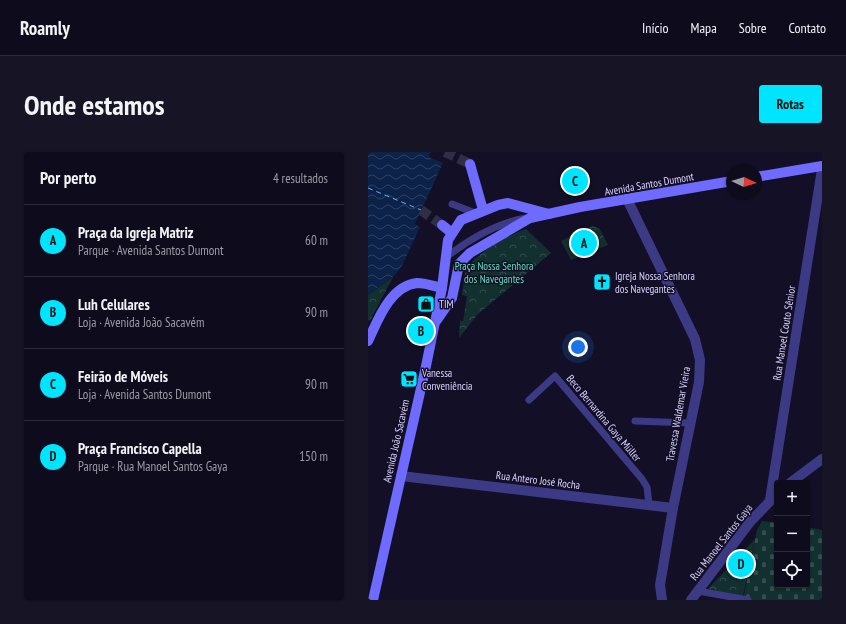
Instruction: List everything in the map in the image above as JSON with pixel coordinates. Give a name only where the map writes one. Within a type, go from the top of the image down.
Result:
[{"type":"main road","points":[[470,164],[479,211]]},
{"type":"main road","points":[[762,176],[822,166]]},
{"type":"main road","name":"Avenida Santos Dumont","points":[[435,324],[452,298],[459,264],[470,253],[530,218],[627,199],[726,183]]},
{"type":"main road","points":[[442,225],[452,233],[461,220],[479,211],[508,203],[549,214]]},
{"type":"main road","name":"Avenida João Sacavém","points":[[373,600],[435,324],[442,288],[448,240],[452,233]]},
{"type":"main road","points":[[368,341],[385,306],[397,292],[407,286],[417,283],[442,288]]},
{"type":"street","name":"Rua Manoel Couto Sênior","points":[[773,497],[822,169]]},
{"type":"street","name":"Travessa Waldemar Vieira","points":[[627,199],[695,339],[700,360],[700,370],[673,508],[660,585],[662,600]]},
{"type":"street","points":[[368,329],[377,323]]},
{"type":"street","points":[[794,480],[822,459]]},
{"type":"street","name":"Rua Antero José Rocha","points":[[401,476],[673,508]]},
{"type":"street","name":"Rua Manoel Santos Gaya","points":[[691,600],[750,522],[773,497]]},
{"type":"lane","points":[[452,204],[479,211]]},
{"type":"lane","points":[[445,258],[461,246],[509,221],[530,218]]},
{"type":"lane","name":"Beco Bernardina Gaya Müller","points":[[529,400],[555,376],[642,479],[647,487],[649,505]]},
{"type":"lane","points":[[636,421],[690,423]]},
{"type":"lane","points":[[698,591],[748,600]]},
{"type":"green space","points":[[592,226],[599,228],[608,245],[571,260],[561,241]]},
{"type":"green space","name":"Praça Nossa Senhora dos Navegantes","points":[[526,229],[551,253],[477,315],[459,338],[460,321],[463,321],[467,296],[462,295],[466,271],[476,258],[483,252],[511,235]]},
{"type":"green space","points":[[393,277],[371,319],[368,321],[368,295]]},
{"type":"green space","points":[[762,521],[774,523],[774,588],[810,588],[810,528],[822,530],[822,600],[743,600],[757,530]]},
{"type":"green space","points":[[755,539],[743,596],[708,589]]},
{"type":"water","points":[[368,152],[431,152],[429,157],[443,163],[415,224],[420,227],[402,266],[393,277],[368,295]]},
{"type":"ferry route","points":[[368,188],[421,210]]},
{"type":"tunnel","points":[[445,152],[470,164]]},
{"type":"tunnel","points":[[421,210],[442,225]]},
{"type":"place","name":"Feirão de Móveis","points":[[575,181]]},
{"type":"place","name":"Praça da Igreja Matriz","points":[[584,243]]},
{"type":"place","name":"Igreja Nossa Senhora dos Navegantes","points":[[602,282]]},
{"type":"place","name":"TIM","points":[[426,304]]},
{"type":"place","name":"Luh Celulares","points":[[421,331]]},
{"type":"place","name":"Vanessa Conveniência","points":[[409,379]]},
{"type":"place","name":"Praça Francisco Capella","points":[[741,564]]}]
